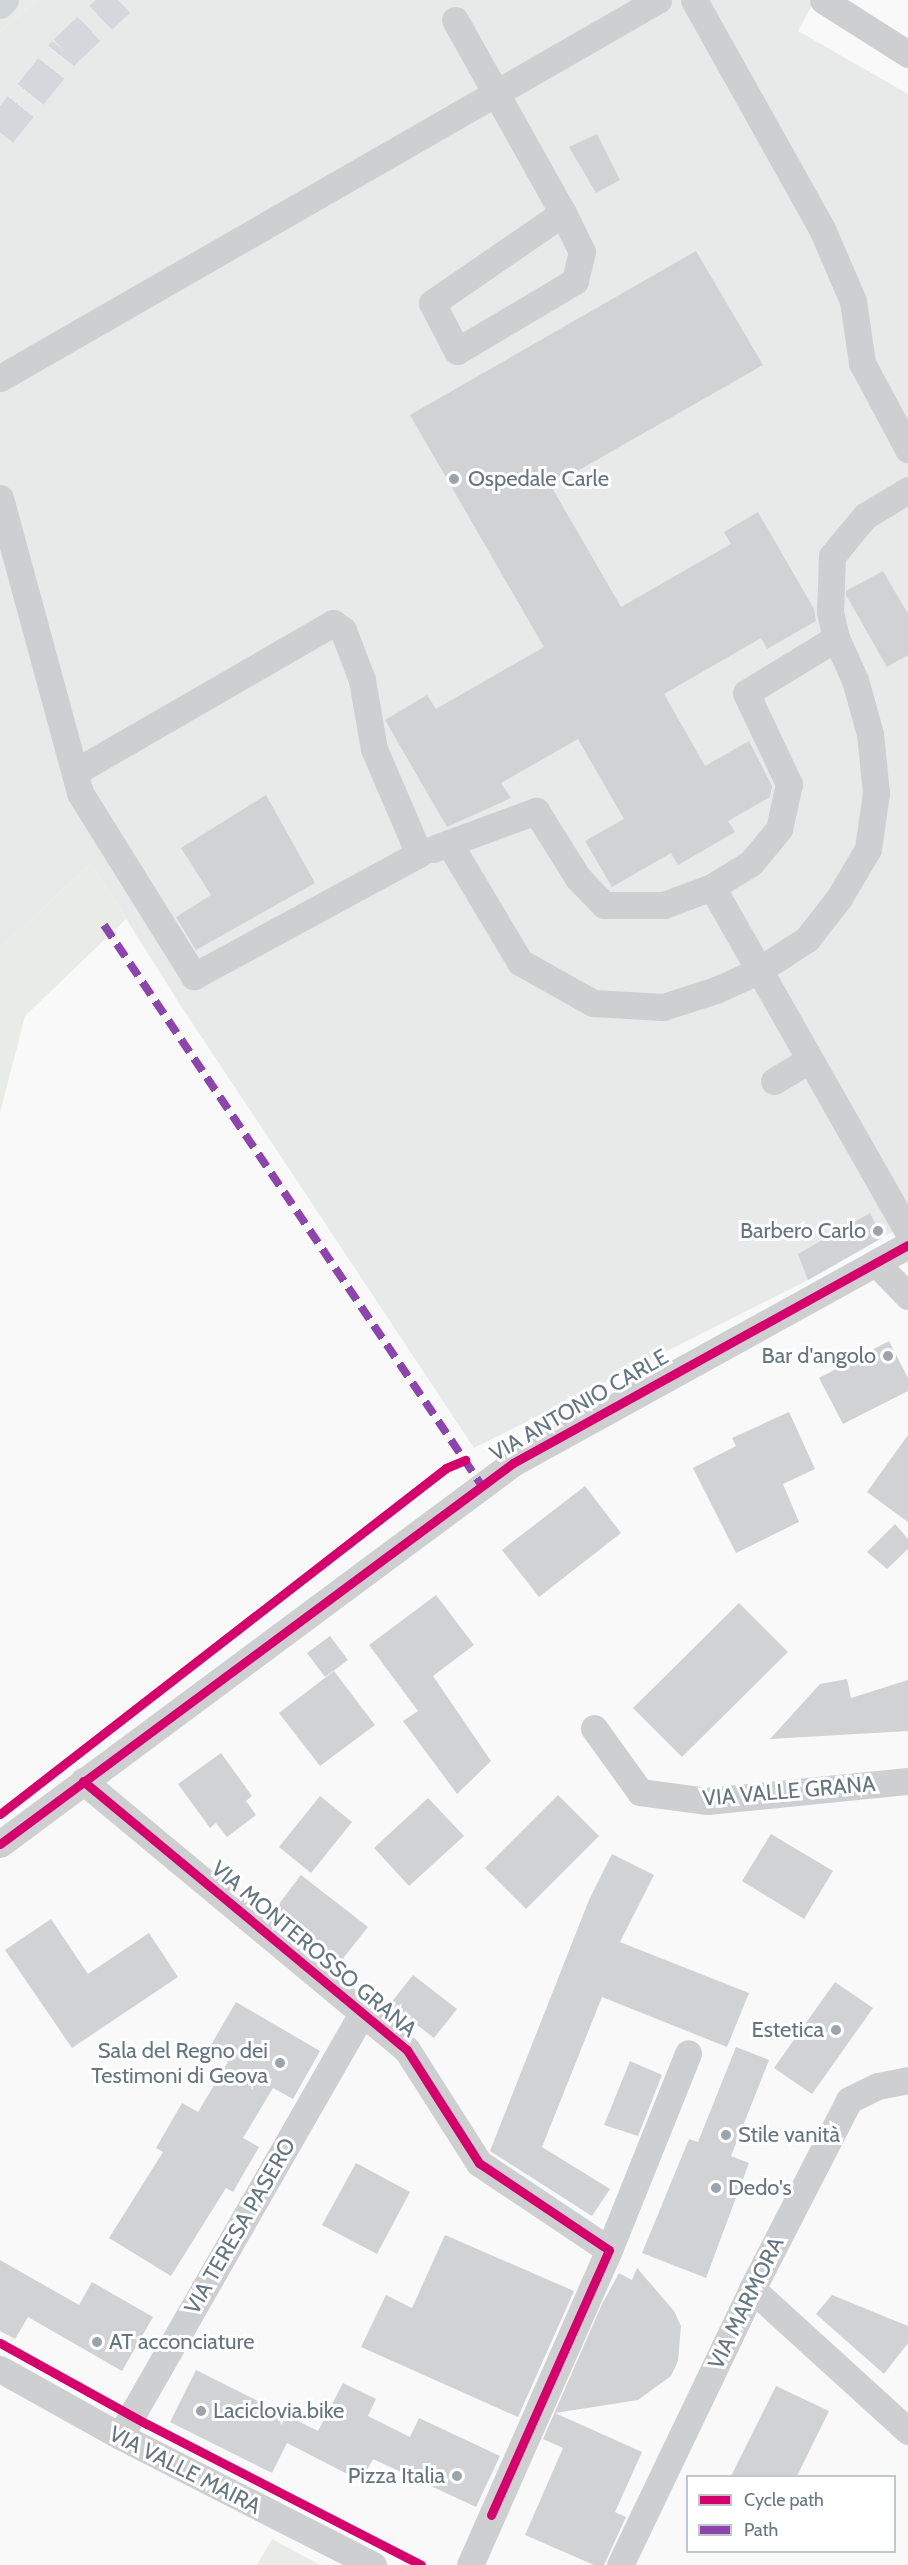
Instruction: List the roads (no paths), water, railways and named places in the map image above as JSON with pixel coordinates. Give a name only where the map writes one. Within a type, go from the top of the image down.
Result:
[{"type":"street","points":[[0,378],[658,0]]},
{"type":"street","points":[[694,0],[822,229],[853,301],[862,363],[908,449]]},
{"type":"street","points":[[823,0],[908,54]]},
{"type":"street","points":[[455,20],[494,95],[563,213],[582,252],[575,281],[458,351],[432,303],[563,213]]},
{"type":"street","points":[[449,843],[520,962],[593,1003],[663,1007],[716,990],[758,971],[807,939],[839,898],[868,849],[876,793],[870,734],[855,680],[836,638],[830,612],[832,556],[865,516],[908,490]]},
{"type":"street","points":[[0,498],[80,792],[194,976],[419,854],[536,811],[578,878],[604,905],[664,905],[712,887],[751,863],[779,829],[789,784],[746,693],[836,638]]},
{"type":"street","points":[[75,772],[333,623],[343,630],[362,680],[374,750],[419,854]]},
{"type":"street","points":[[712,887],[807,1061],[908,1232]]},
{"type":"street","points":[[774,1081],[807,1061]]},
{"type":"street","name":"VIA ANTONIO CARLE","points":[[0,1844],[513,1463],[908,1245]]},
{"type":"street","points":[[876,1263],[908,1296]]},
{"type":"street","name":"VIA VALLE GRANA","points":[[594,1728],[640,1792],[707,1801],[908,1781]]},
{"type":"street","name":"VIA MONTEROSSO GRANA","points":[[83,1781],[361,2015],[407,2050],[479,2163],[609,2250]]},
{"type":"street","name":"VIA TERESA PASERO","points":[[120,2436],[361,2015]]},
{"type":"street","points":[[470,2565],[609,2250],[688,2053]]},
{"type":"street","name":"VIA MARMORA","points":[[620,2565],[752,2289],[849,2100],[878,2086],[908,2080]]},
{"type":"street","points":[[752,2289],[908,2431]]},
{"type":"street","name":"VIA VALLE MAIRA","points":[[0,2369],[120,2436],[373,2565]]},
{"type":"waterway","points":[[0,5],[5,0]]},
{"type":"tunnel","points":[[0,132],[65,51],[119,0]]},
{"type":"place","name":"Ospedale Carle","points":[[454,479]]},
{"type":"place","name":"Barbero Carlo","points":[[878,1231]]},
{"type":"place","name":"Bar d'angolo","points":[[888,1356]]},
{"type":"place","name":"Estetica","points":[[836,2030]]},
{"type":"place","name":"Sala del Regno dei Testimoni di Geova","points":[[280,2063]]},
{"type":"place","name":"Stile vanità","points":[[726,2135]]},
{"type":"place","name":"Dedo's","points":[[716,2188]]},
{"type":"place","name":"AT acconciature","points":[[97,2342]]},
{"type":"place","name":"Laciclovia.bike","points":[[201,2411]]},
{"type":"place","name":"Pizza Italia","points":[[457,2476]]}]
